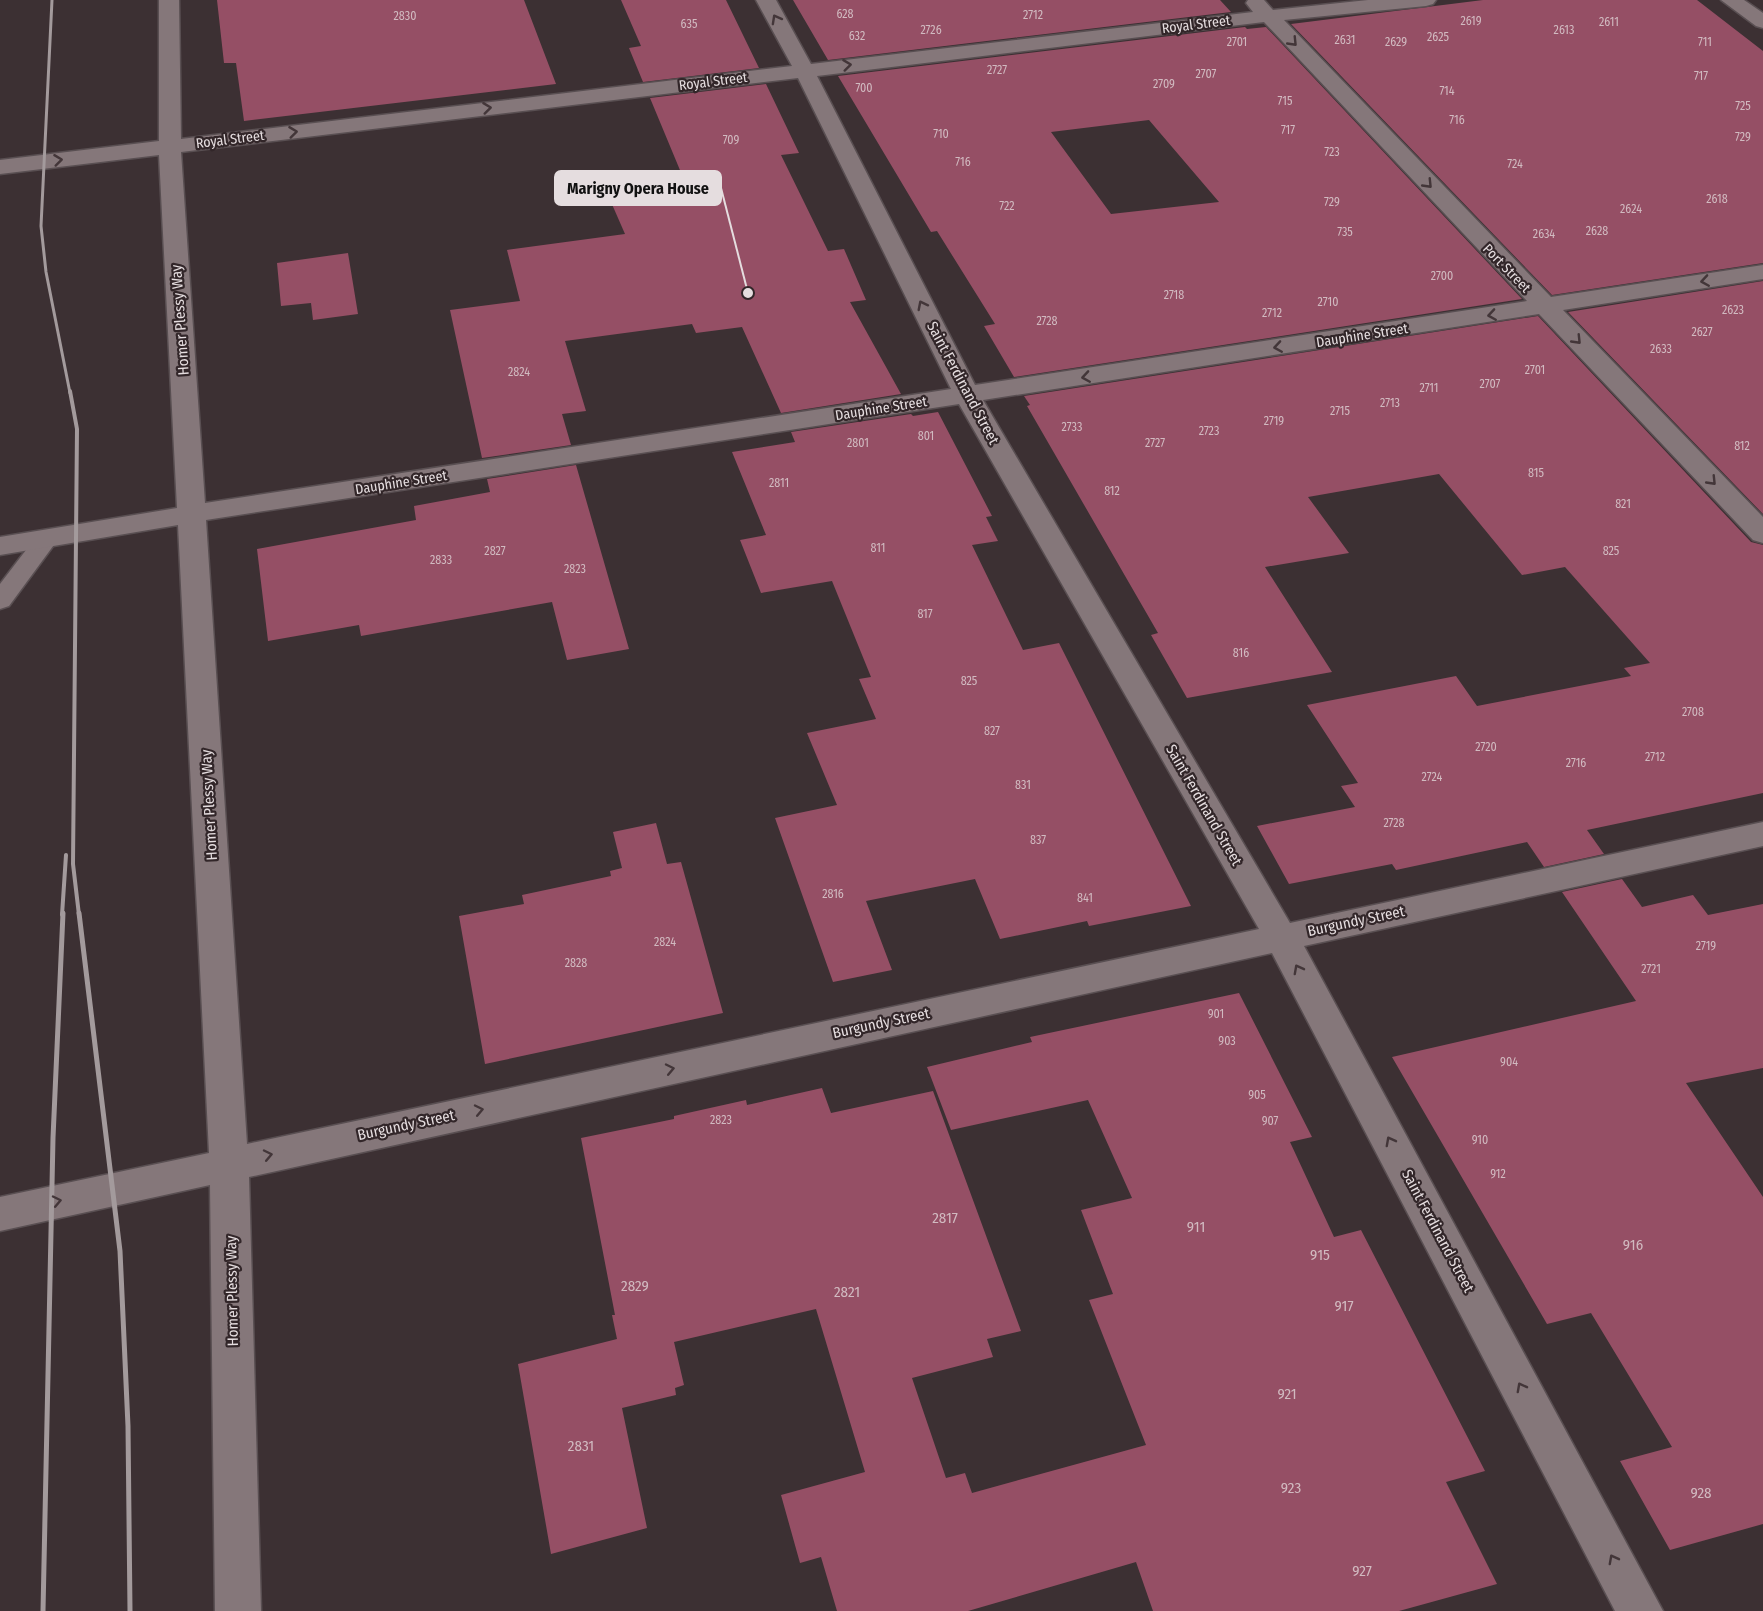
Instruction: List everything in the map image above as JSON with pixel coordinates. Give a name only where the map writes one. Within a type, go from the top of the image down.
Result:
[{"type":"street","name":"Homer Plessy Way","points":[[169,0],[170,147],[229,1164],[238,1611]]},
{"type":"street","name":"Saint Ferdinand Street","points":[[766,0],[804,70],[967,395],[1281,937],[1640,1611]]},
{"type":"street","name":"Royal Street","points":[[0,167],[804,70],[1260,8],[1426,0]]},
{"type":"street","points":[[1731,0],[1763,22]]},
{"type":"street","name":"Port Street","points":[[1260,8],[1763,534]]},
{"type":"street","name":"Dauphine Street","points":[[0,546],[192,514],[1763,272]]},
{"type":"street","name":"Burgundy Street","points":[[0,1214],[1763,834]]},
{"type":"lane","points":[[0,601],[47,538]]},
{"type":"building","points":[[217,0],[524,0],[556,84],[244,121],[236,63],[224,63]]},
{"type":"building","points":[[621,0],[726,0],[759,68],[643,82],[629,48],[641,46]]},
{"type":"building","points":[[793,0],[1220,0],[1231,12],[828,60]]},
{"type":"building","points":[[1483,0],[1697,0],[1763,51],[1763,263],[1552,295],[1291,24]]},
{"type":"building","points":[[1245,27],[1247,29],[1266,27],[1522,299],[1014,377],[984,326],[995,324],[937,231],[931,232],[838,76]],"holes":[[[1149,120],[1219,202],[1111,214],[1051,132]]]},
{"type":"building","points":[[766,84],[799,153],[781,155],[828,251],[844,249],[866,300],[850,302],[901,394],[781,413],[742,327],[696,333],[692,324],[565,341],[586,411],[562,414],[571,445],[482,458],[450,310],[520,301],[507,250],[625,234],[604,186],[682,175],[650,98]]},
{"type":"building","points":[[348,253],[358,314],[313,320],[311,303],[281,306],[277,263]]},
{"type":"building","points":[[1763,281],[1763,514],[1568,312]]},
{"type":"building","points":[[1538,316],[1751,542],[1763,545],[1763,793],[1587,830],[1604,854],[1544,867],[1527,842],[1396,870],[1392,864],[1289,884],[1257,826],[1355,807],[1341,786],[1358,783],[1307,705],[1456,676],[1477,706],[1631,676],[1624,668],[1650,663],[1565,567],[1522,575],[1439,474],[1308,497],[1349,553],[1265,567],[1332,672],[1187,698],[1151,635],[1158,633],[1027,406],[1030,405],[1024,396]]},
{"type":"building","points":[[938,412],[992,516],[986,517],[998,541],[972,545],[1023,650],[1059,643],[1191,906],[1089,926],[1087,921],[1000,939],[975,879],[866,901],[892,970],[833,982],[775,818],[837,805],[807,733],[876,719],[859,679],[871,677],[832,581],[761,593],[740,540],[766,535],[732,452],[795,442],[791,432]]},
{"type":"building","points":[[576,465],[629,649],[567,660],[552,602],[361,636],[359,625],[268,641],[257,549],[416,520],[414,506],[490,492],[487,479]]},
{"type":"building","points":[[656,823],[667,864],[681,862],[723,1013],[485,1064],[459,916],[524,904],[522,895],[611,876],[610,871],[622,868],[613,832]]},
{"type":"building","points":[[1622,879],[1642,907],[1693,895],[1708,915],[1763,904],[1763,1068],[1686,1083],[1763,1197],[1763,1524],[1670,1550],[1620,1461],[1672,1447],[1591,1313],[1547,1324],[1392,1057],[1636,1001],[1562,892]]},
{"type":"building","points":[[1239,993],[1312,1137],[1290,1142],[1334,1237],[1361,1230],[1485,1471],[1446,1482],[1497,1584],[1399,1611],[1153,1611],[1136,1562],[968,1611],[837,1611],[821,1557],[800,1563],[781,1495],[865,1472],[816,1309],[674,1342],[684,1385],[675,1388],[676,1395],[622,1408],[647,1528],[551,1554],[518,1364],[617,1339],[612,1315],[615,1315],[581,1138],[674,1119],[674,1116],[746,1100],[747,1105],[822,1088],[831,1113],[933,1091],[1021,1331],[987,1339],[993,1357],[912,1378],[946,1478],[965,1473],[972,1493],[1146,1445],[1089,1300],[1113,1294],[1081,1210],[1132,1198],[1088,1100],[951,1130],[927,1067],[1032,1042],[1030,1037]]},
{"type":"railway","points":[[52,0],[41,226],[46,272],[70,393]]},
{"type":"railway","points":[[70,391],[77,429],[73,864],[79,915]]},
{"type":"railway","points":[[62,915],[66,855]]},
{"type":"railway","points":[[43,1611],[53,1138],[63,913]]},
{"type":"railway","points":[[79,913],[120,1251],[128,1426],[130,1611]]},
{"type":"place","name":"Marigny Opera House","points":[[748,293]]}]
